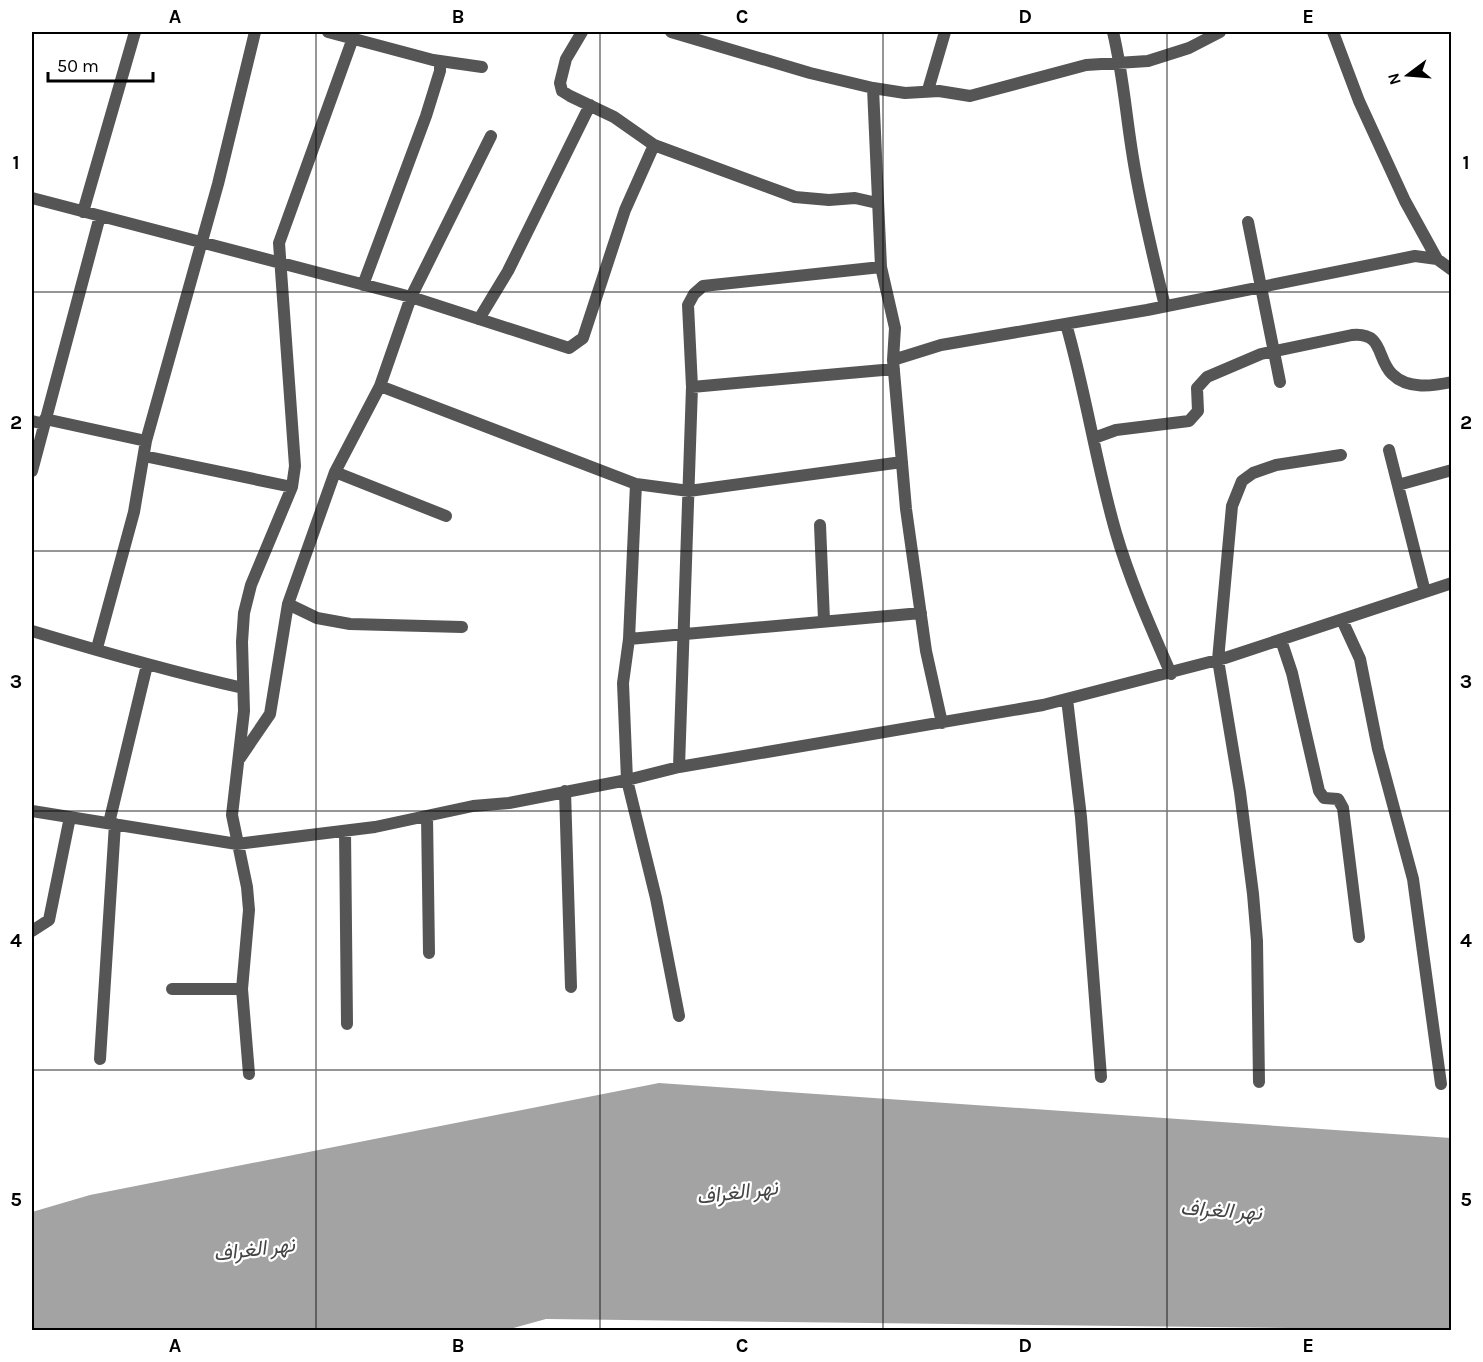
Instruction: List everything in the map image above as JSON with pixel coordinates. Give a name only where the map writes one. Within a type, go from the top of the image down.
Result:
[{"type":"street","points":[[83,212],[135,32]]},
{"type":"street","points":[[97,648],[134,512],[146,441],[202,243],[255,32]]},
{"type":"street","points":[[328,32],[353,38],[370,37],[440,61],[482,67]]},
{"type":"street","points":[[582,32],[566,59],[560,83],[562,91],[614,117],[654,145],[795,197],[829,200],[855,198],[877,203]]},
{"type":"street","points":[[671,32],[810,73],[873,88],[905,93],[928,90],[970,96],[1086,65],[1148,61],[1179,51],[1220,32]]},
{"type":"street","points":[[928,90],[945,32]]},
{"type":"street","points":[[1113,32],[1121,64],[1125,110],[1142,212],[1165,306]]},
{"type":"street","points":[[1333,32],[1359,101],[1405,201],[1437,258],[1452,270]]},
{"type":"street","points":[[249,1074],[243,989],[249,910],[247,887],[232,815],[240,758],[244,613],[251,585],[292,487],[295,444],[279,243],[353,38]]},
{"type":"street","points":[[363,285],[426,116],[440,71],[440,61]]},
{"type":"street","points":[[873,88],[881,267],[895,328],[894,364],[902,462],[921,613],[942,723]]},
{"type":"street","points":[[478,319],[508,272],[590,105]]},
{"type":"street","points":[[240,758],[270,714],[288,604],[335,472],[380,386],[411,297],[490,136]]},
{"type":"street","points":[[32,198],[411,297],[569,348],[579,343],[592,315],[625,210],[654,145]]},
{"type":"street","points":[[32,471],[100,216]]},
{"type":"street","points":[[1248,222],[1262,287],[1272,351],[1280,381]]},
{"type":"street","points":[[692,387],[894,364],[941,345],[1165,306],[1415,256],[1437,258]]},
{"type":"street","points":[[679,767],[692,387],[688,305],[694,294],[703,286],[881,267]]},
{"type":"street","points":[[1066,324],[1108,501],[1127,567],[1171,674]]},
{"type":"street","points":[[1094,438],[1116,430],[1190,421],[1197,414],[1197,388],[1202,380],[1272,351],[1364,335],[1377,345],[1392,375],[1404,382],[1432,386],[1452,382]]},
{"type":"street","points":[[380,386],[636,484],[689,490],[902,462]]},
{"type":"street","points":[[32,421],[146,441]]},
{"type":"street","points":[[1389,450],[1425,592]]},
{"type":"street","points":[[144,456],[292,487]]},
{"type":"street","points":[[1258,1082],[1257,941],[1253,894],[1240,792],[1218,660],[1232,506],[1242,481],[1261,469],[1341,456]]},
{"type":"street","points":[[1398,485],[1452,470]]},
{"type":"street","points":[[335,472],[446,516]]},
{"type":"street","points":[[636,484],[629,639],[623,683],[627,780],[656,898],[679,1016]]},
{"type":"street","points":[[820,525],[824,621]]},
{"type":"street","points":[[32,811],[237,844],[345,831],[627,780],[679,767],[942,723],[1067,699],[1171,674],[1218,660],[1452,583]]},
{"type":"street","points":[[288,604],[317,618],[350,624],[462,627]]},
{"type":"street","points":[[629,639],[684,632],[921,613]]},
{"type":"street","points":[[1342,620],[1360,659],[1378,749],[1413,879],[1441,1084]]},
{"type":"street","points":[[32,631],[97,648],[147,665],[243,688]]},
{"type":"street","points":[[1281,640],[1292,673],[1319,791],[1324,798],[1338,799],[1343,808],[1359,937]]},
{"type":"street","points":[[100,1059],[112,824],[147,665]]},
{"type":"street","points":[[1067,699],[1081,818],[1101,1077]]},
{"type":"street","points":[[565,791],[571,987]]},
{"type":"street","points":[[427,816],[429,952]]},
{"type":"street","points":[[32,931],[49,920],[70,817]]},
{"type":"street","points":[[345,831],[346,1024]]},
{"type":"street","points":[[172,990],[243,989]]},
{"type":"water","name":"نهر الغراف","points":[[659,1083],[1451,1138],[1451,1330],[546,1319],[506,1330],[32,1330],[32,1212],[90,1195]]}]
